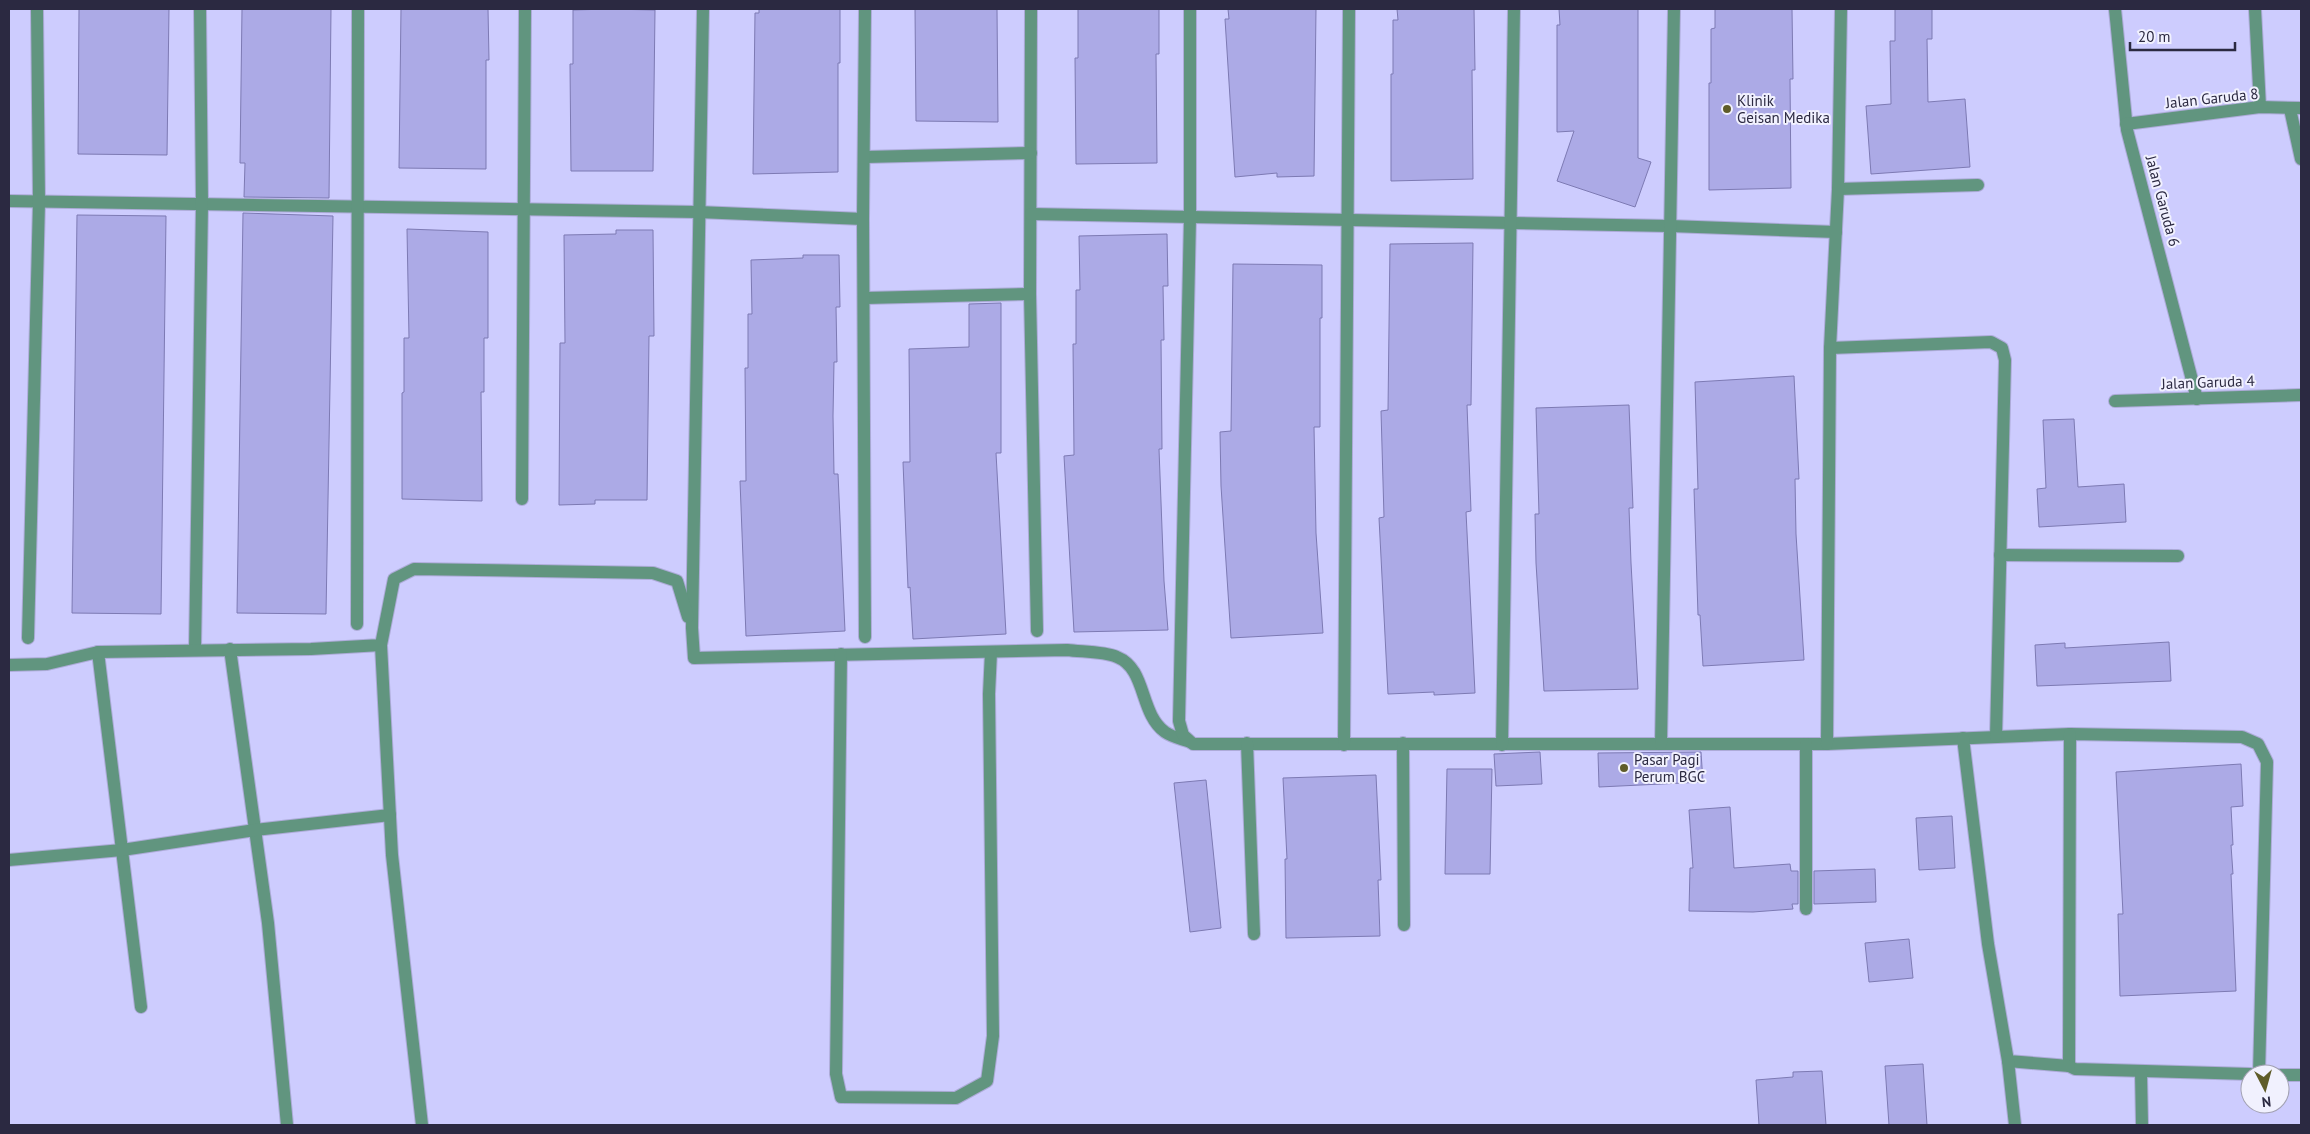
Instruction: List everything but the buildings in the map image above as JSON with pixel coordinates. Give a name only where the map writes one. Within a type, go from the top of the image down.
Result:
[{"type":"street","points":[[28,638],[39,202],[37,9]]},
{"type":"street","points":[[195,650],[202,204],[200,9]]},
{"type":"street","points":[[357,624],[358,9]]},
{"type":"street","points":[[522,499],[525,9]]},
{"type":"street","points":[[703,9],[692,628],[694,658],[1067,650],[1116,656],[1130,665],[1134,671],[1153,720],[1166,732],[1193,744],[1827,744],[2070,734],[2242,736],[2258,744],[2267,762],[2259,1064]]},
{"type":"street","points":[[865,9],[863,218],[865,637]]},
{"type":"street","points":[[1031,9],[1030,294],[1038,631]]},
{"type":"street","points":[[1190,9],[1190,218],[1179,721],[1183,735],[1193,744]]},
{"type":"street","points":[[1344,745],[1348,9]]},
{"type":"street","points":[[1502,744],[1514,9]]},
{"type":"street","points":[[1661,744],[1674,9]]},
{"type":"street","points":[[1827,744],[1830,348],[1838,189],[1841,9]]},
{"type":"street","name":"Jalan Garuda 6","points":[[2115,9],[2126,124],[2198,399]]},
{"type":"street","points":[[2255,9],[2260,108]]},
{"type":"street","name":"Jalan Garuda 8","points":[[2126,124],[2260,108],[2296,108]]},
{"type":"street","points":[[2296,108],[2301,159]]},
{"type":"street","points":[[865,157],[1031,153]]},
{"type":"street","points":[[1838,189],[1978,185]]},
{"type":"street","points":[[9,201],[698,212],[863,218]]},
{"type":"street","points":[[1031,214],[1670,226],[1836,232]]},
{"type":"street","points":[[864,298],[1030,294]]},
{"type":"street","points":[[1830,348],[1991,342],[2002,348],[2005,360],[1996,737]]},
{"type":"street","name":"Jalan Garuda 4","points":[[2115,401],[2301,395]]},
{"type":"street","points":[[2000,556],[2178,556]]},
{"type":"street","points":[[422,1125],[392,855],[381,645],[394,579],[414,569],[653,573],[677,581],[692,628]]},
{"type":"street","points":[[9,665],[47,664],[98,652],[381,645]]},
{"type":"street","points":[[230,650],[268,923],[287,1125]]},
{"type":"street","points":[[98,652],[141,1007]]},
{"type":"street","points":[[841,654],[836,1074],[841,1097],[956,1098],[987,1082],[993,1036],[990,703],[992,652]]},
{"type":"street","points":[[2069,1066],[2070,734]]},
{"type":"street","points":[[1963,738],[1988,944],[2008,1061],[2014,1125]]},
{"type":"street","points":[[1246,743],[1254,934]]},
{"type":"street","points":[[1403,743],[1404,925]]},
{"type":"street","points":[[1806,744],[1806,909]]},
{"type":"street","points":[[9,860],[122,850],[255,830],[390,814]]},
{"type":"street","points":[[2008,1061],[2069,1066],[2075,1069],[2240,1074]]},
{"type":"street","points":[[2141,1072],[2142,1125]]},
{"type":"place","name":"Klinik Geisan Medika","points":[[1727,109]]},
{"type":"place","name":"Pasar Pagi Perum BGC","points":[[1624,768]]}]
